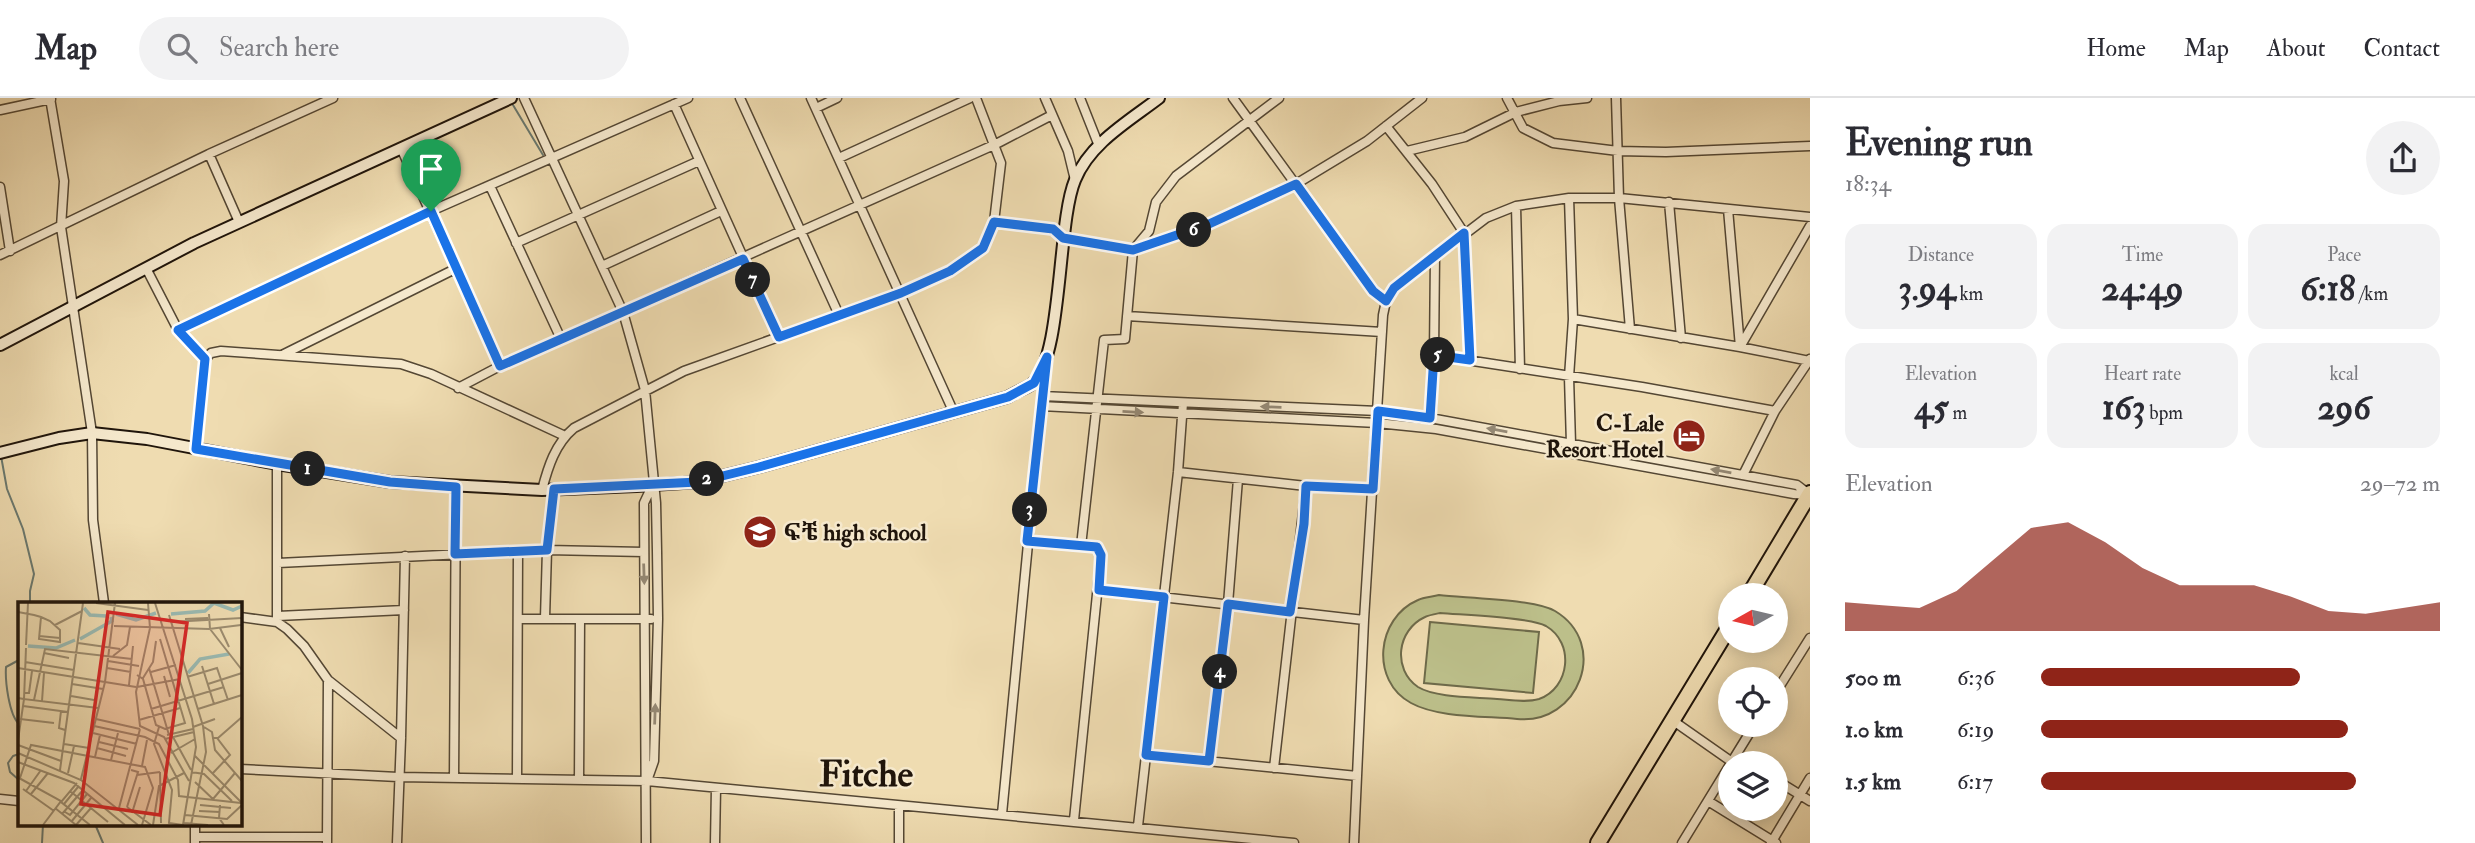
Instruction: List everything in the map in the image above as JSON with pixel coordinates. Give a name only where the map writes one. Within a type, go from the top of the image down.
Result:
[{"type":"highway","points":[[1756,583],[1810,494]]},
{"type":"highway","points":[[1598,843],[1718,645]]},
{"type":"street","points":[[0,110],[50,98],[64,181],[61,227],[92,433],[93,520],[104,602]]},
{"type":"street","points":[[0,255],[209,154],[334,98]]},
{"type":"street","points":[[0,345],[239,222],[511,98]]},
{"type":"street","points":[[524,98],[623,312],[645,390],[656,503],[658,619],[654,761],[647,781]]},
{"type":"street","points":[[178,330],[431,211],[688,98]]},
{"type":"street","points":[[740,98],[839,315]]},
{"type":"street","points":[[811,98],[954,413]]},
{"type":"street","points":[[816,108],[837,98]]},
{"type":"street","points":[[839,158],[970,98]]},
{"type":"street","points":[[545,618],[549,463],[565,436],[574,428],[684,371],[901,293],[950,271],[983,248],[994,222],[1001,163],[996,144],[976,98]]},
{"type":"street","points":[[1045,98],[1068,151],[1074,180]]},
{"type":"street","points":[[1080,98],[1099,146]]},
{"type":"street","points":[[1002,814],[1042,396],[1063,238],[1074,180],[1085,161],[1110,135],[1159,98]]},
{"type":"street","points":[[1233,98],[1373,291],[1386,301]]},
{"type":"street","points":[[1081,546],[1104,340],[1125,339],[1133,250],[1149,230],[1156,202],[1176,176],[1249,118],[1279,98]]},
{"type":"street","points":[[994,222],[1053,229],[1063,238],[1133,250],[1209,224],[1296,184],[1367,141],[1422,98]]},
{"type":"street","points":[[1507,98],[1523,128],[1553,143],[1666,152],[1810,146]]},
{"type":"street","points":[[1407,151],[1465,137],[1516,112],[1587,98]]},
{"type":"street","points":[[1616,98],[1619,198],[1630,329]]},
{"type":"street","points":[[674,104],[779,337]]},
{"type":"street","points":[[458,388],[500,366],[996,144],[1052,115]]},
{"type":"street","points":[[1386,126],[1407,151],[1464,233],[1470,360]]},
{"type":"street","points":[[401,148],[500,366]]},
{"type":"street","points":[[209,154],[239,222]]},
{"type":"street","points":[[516,243],[699,161]]},
{"type":"street","points":[[490,186],[561,339]]},
{"type":"street","points":[[0,187],[10,251]]},
{"type":"street","points":[[1569,198],[1573,319],[1569,377],[1571,444]]},
{"type":"street","points":[[1354,843],[1364,620],[1382,332],[1386,301],[1394,288],[1486,218],[1516,206],[1569,198],[1619,198],[1810,217]]},
{"type":"street","points":[[1669,202],[1681,338]]},
{"type":"street","points":[[1516,206],[1520,369]]},
{"type":"street","points":[[1728,209],[1740,347]]},
{"type":"street","points":[[602,266],[721,211]]},
{"type":"street","points":[[1740,347],[1810,226]]},
{"type":"street","points":[[1435,255],[1430,418],[1436,429]]},
{"type":"street","points":[[146,268],[178,330],[205,359]]},
{"type":"street","points":[[282,355],[457,268]]},
{"type":"street","points":[[1127,316],[1382,332]]},
{"type":"street","points":[[1573,319],[1810,360],[1775,411],[1743,475]]},
{"type":"street","points":[[196,449],[205,359],[211,353],[221,351],[401,364],[431,374],[565,436]]},
{"type":"street","points":[[1434,355],[1775,411]]},
{"type":"street","points":[[4,452],[92,433],[147,439],[390,482],[548,490],[698,482],[1008,397],[1034,383],[1047,357]]},
{"type":"street","points":[[1042,396],[1378,411],[1430,418],[1797,485],[1810,494]]},
{"type":"street","points":[[1138,826],[1178,472],[1183,403]]},
{"type":"street","points":[[1041,406],[1377,423],[1436,429],[1794,494],[1810,494]]},
{"type":"street","points":[[277,464],[277,619],[304,646],[328,680],[401,738]]},
{"type":"street","points":[[1178,472],[1306,486],[1373,489]]},
{"type":"street","points":[[1209,761],[1228,604],[1238,478]]},
{"type":"street","points":[[646,843],[644,503],[653,484]]},
{"type":"street","points":[[1273,768],[1290,612],[1304,524],[1306,486]]},
{"type":"street","points":[[454,778],[456,487]]},
{"type":"street","points":[[1027,541],[1097,547],[1101,555],[1074,820]]},
{"type":"street","points":[[278,563],[547,550],[644,552]]},
{"type":"street","points":[[517,779],[518,552]]},
{"type":"street","points":[[397,843],[405,556]]},
{"type":"street","points":[[1099,590],[1364,620]]},
{"type":"street","points":[[242,617],[277,619],[404,610]]},
{"type":"street","points":[[519,619],[658,619]]},
{"type":"street","points":[[579,780],[580,619]]},
{"type":"street","points":[[1788,673],[1810,638]]},
{"type":"street","points":[[195,840],[327,840],[328,680]]},
{"type":"street","points":[[1672,720],[1718,751]]},
{"type":"street","points":[[1146,755],[1357,776]]},
{"type":"street","points":[[242,769],[398,777],[647,781],[1294,843]]},
{"type":"street","points":[[1708,801],[1773,842],[1810,778]]},
{"type":"street","points":[[1682,843],[1718,784]]},
{"type":"street","points":[[715,843],[716,788]]},
{"type":"street","points":[[1788,788],[1810,801]]},
{"type":"street","points":[[0,799],[18,801]]},
{"type":"street","points":[[899,807],[899,843]]},
{"type":"green space","points":[[1439,595],[1516,601],[1555,611],[1572,625],[1581,643],[1583,661],[1580,680],[1571,696],[1557,709],[1539,717],[1517,719],[1448,714],[1411,703],[1398,693],[1389,680],[1383,650],[1393,621],[1404,609],[1420,599]],"holes":[[[1440,613],[1511,618],[1546,626],[1562,643],[1565,654],[1565,665],[1557,685],[1539,699],[1524,701],[1445,695],[1418,687],[1404,670],[1401,650],[1408,631],[1416,623]]]},
{"type":"green space","points":[[1430,622],[1539,632],[1533,693],[1424,683]]},
{"type":"waterway","points":[[513,105],[543,155]]},
{"type":"waterway","points":[[1,456],[7,489],[23,529],[34,574],[30,602]]},
{"type":"waterway","points":[[18,661],[6,667],[10,706],[18,723]]},
{"type":"waterway","points":[[18,754],[8,763],[10,772],[18,779]]},
{"type":"waterway","points":[[42,843],[43,826]]},
{"type":"waterway","points":[[96,826],[103,843]]},
{"type":"place","name":"C-Lale Resort Hotel","points":[[1689,436]]},
{"type":"place","name":"ፍቼ high school","points":[[760,532]]},
{"type":"district","name":"Fitche","points":[[866,774]]},
{"type":"route","points":[[1296,184],[1373,291],[1386,301],[1394,288],[1464,233],[1470,360],[1434,355],[1430,418],[1378,411],[1373,489],[1306,486],[1304,524],[1290,612],[1228,604],[1209,761],[1146,755],[1164,597],[1099,590],[1101,555],[1097,547],[1027,541],[1047,357],[1034,383],[1008,397],[759,467],[698,482],[554,489],[547,550],[455,554],[456,487],[390,482],[196,449],[205,359],[178,330],[431,211],[500,366],[743,259],[779,337],[901,293],[950,271],[983,248],[994,222],[1053,229],[1063,238],[1133,250],[1209,224],[1296,184]]}]
